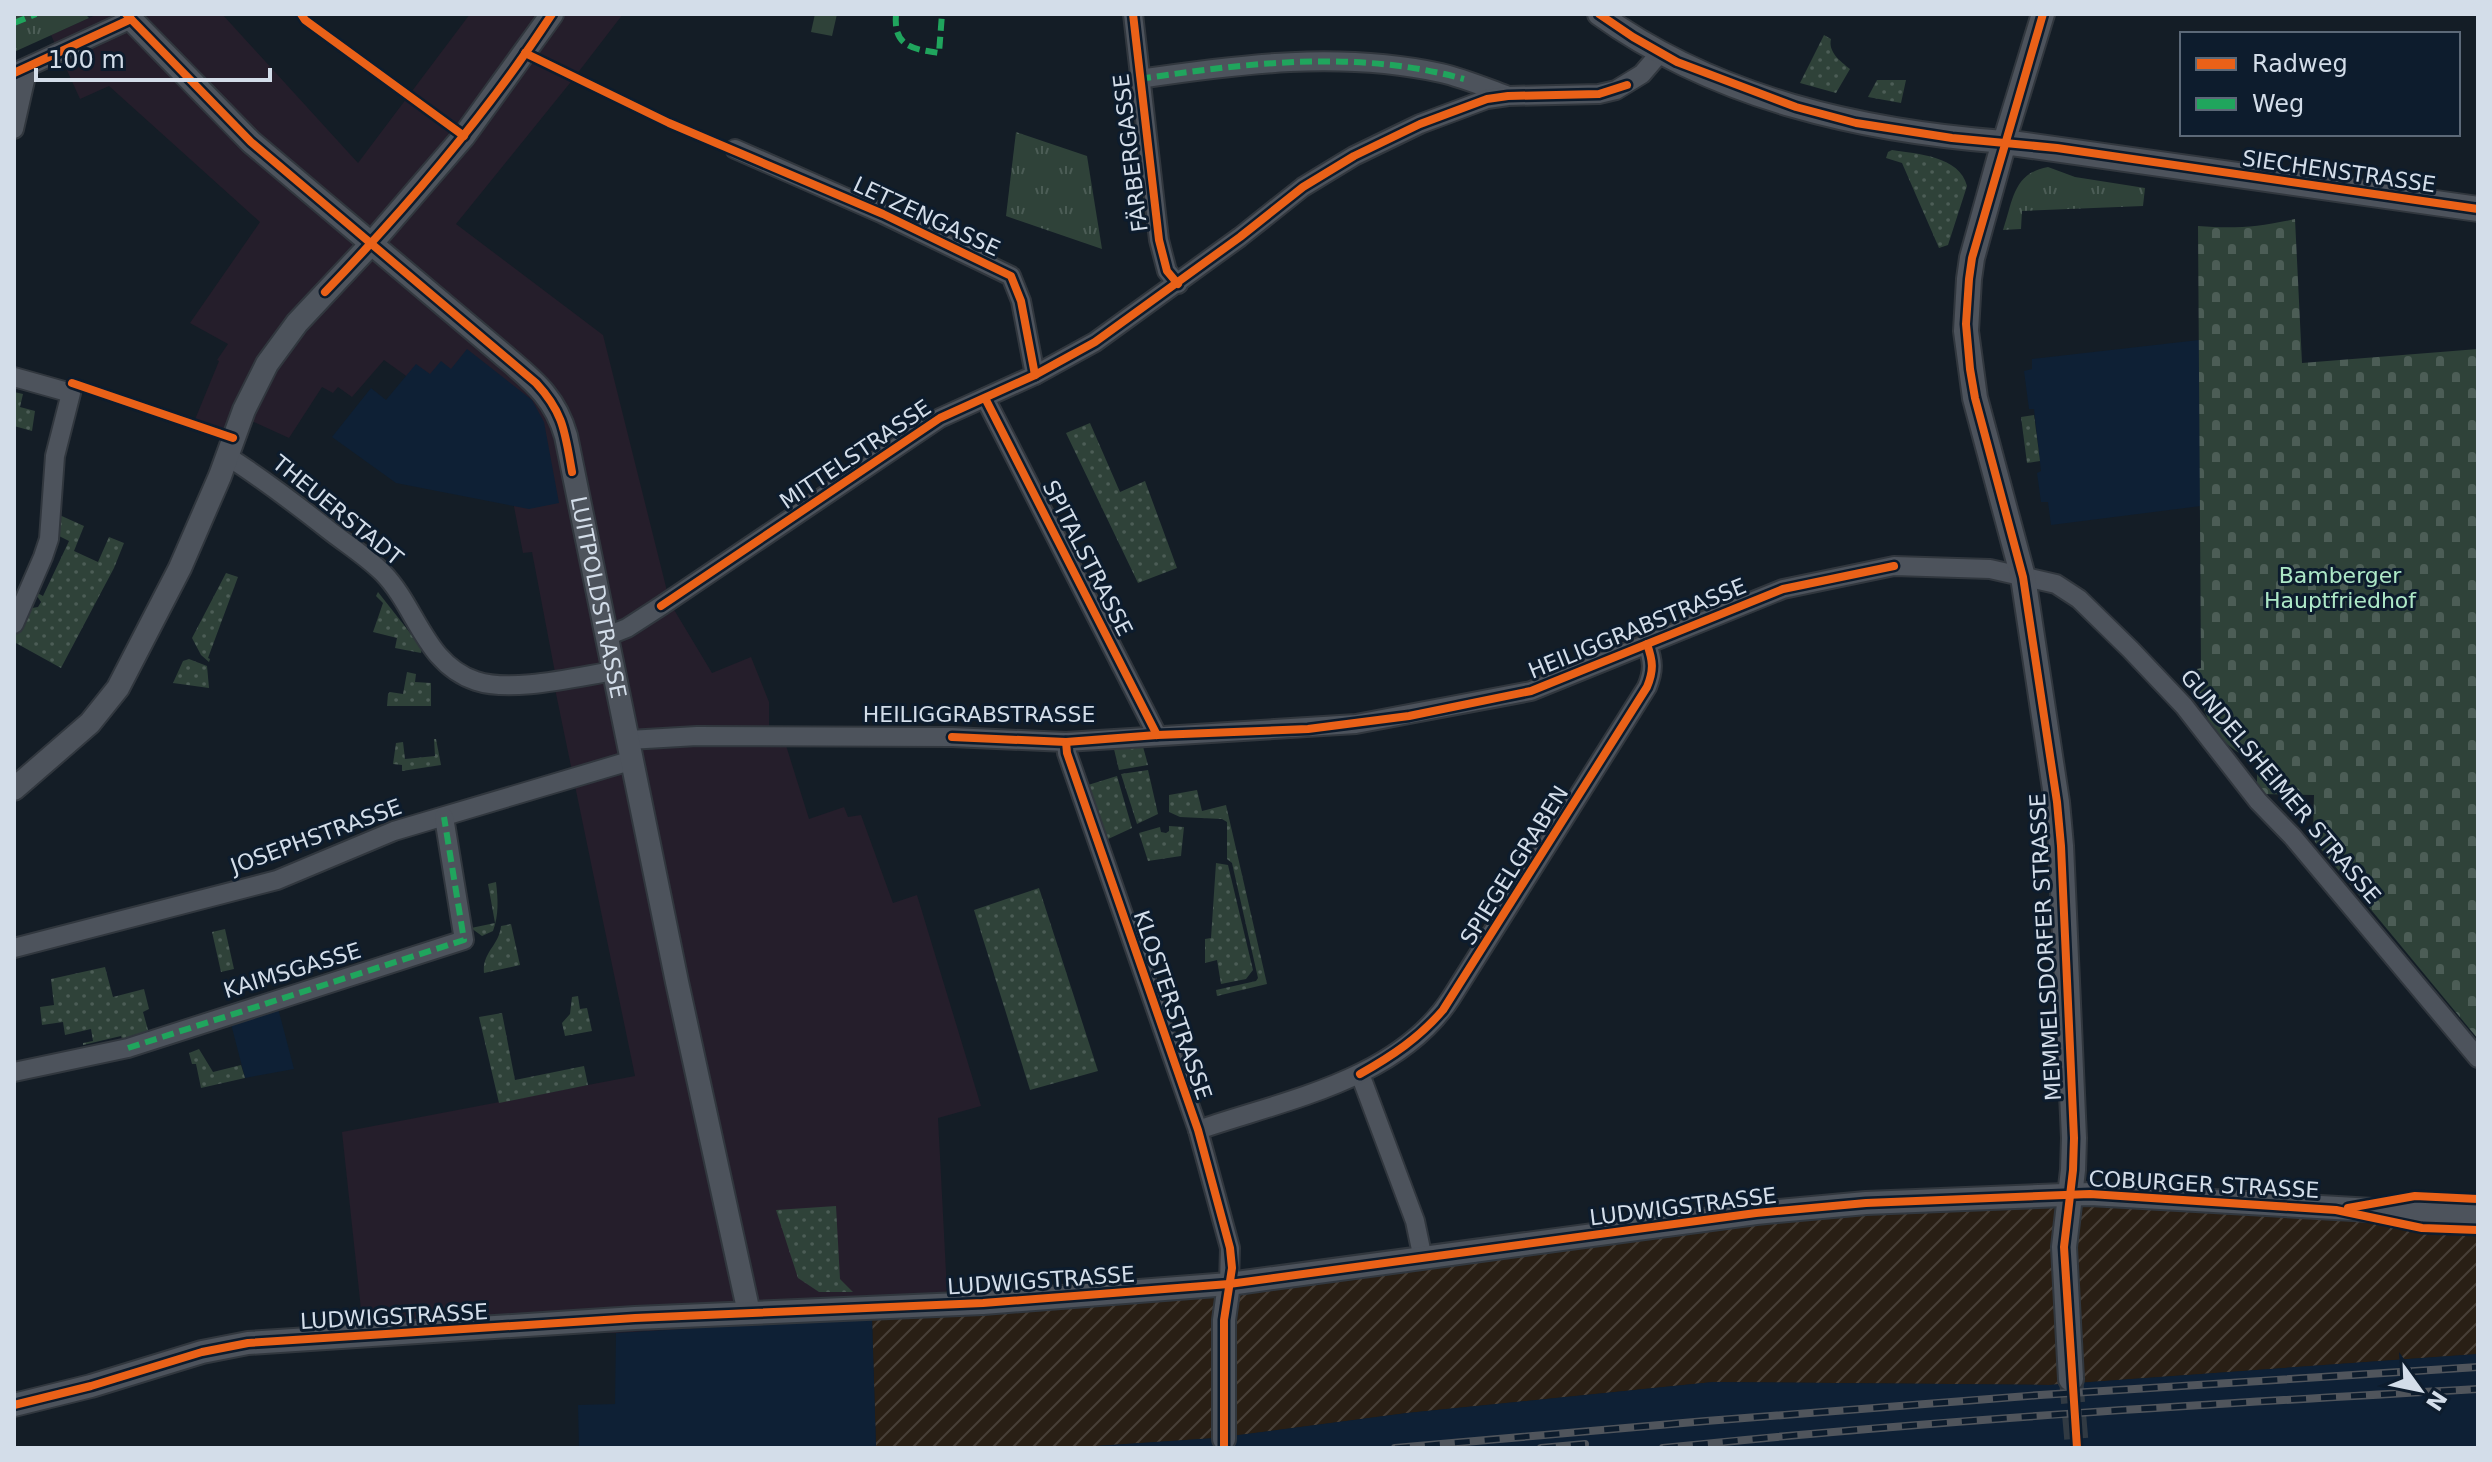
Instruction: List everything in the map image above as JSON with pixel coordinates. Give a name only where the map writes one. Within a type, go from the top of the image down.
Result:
[{"type":"main road","name":"SIECHENSTRASSE","points":[[2004,142],[2478,209]]},
{"type":"main road","name":"MEMMELSDORFER STRASSE","points":[[2004,142],[1972,258],[1966,324],[1975,398],[2023,577],[2061,846],[2074,1138],[2064,1247],[2071,1379]]},
{"type":"street","points":[[14,789],[90,723],[118,688],[180,568],[244,410],[267,364],[312,306],[371,244],[464,136],[552,14]]},
{"type":"street","name":"FÄRBERGASSE","points":[[1133,14],[1159,240],[1167,271],[1178,284]]},
{"type":"street","name":"SIECHENSTRASSE","points":[[1599,14],[1660,53],[1758,94],[1824,116],[1901,131],[2004,142]]},
{"type":"street","points":[[2004,142],[2043,14]]},
{"type":"street","points":[[14,129],[21,70],[128,16]]},
{"type":"street","name":"LUITPOLDSTRASSE","points":[[128,16],[251,142],[530,378],[557,408],[566,436],[677,982],[749,1313]]},
{"type":"street","name":"MITTELSTRASSE","points":[[607,636],[649,614],[940,418],[1035,375],[1095,342],[1178,284],[1303,187],[1335,167],[1436,117],[1487,99],[1599,94],[1616,90],[1642,74],[1660,53]]},
{"type":"street","points":[[1139,79],[1272,61],[1350,61],[1443,73],[1508,96]]},
{"type":"street","name":"LETZENGASSE","points":[[735,149],[883,214],[1011,276],[1021,301],[1035,375]]},
{"type":"street","points":[[14,377],[71,393],[55,456],[49,539],[14,624]]},
{"type":"street","name":"SPITALSTRASSE","points":[[985,398],[1157,735]]},
{"type":"street","name":"THEUERSTADT","points":[[227,456],[269,484],[381,572],[401,596],[438,657],[461,675],[496,685],[536,683],[614,671]]},
{"type":"street","name":"HEILIGGRABSTRASSE","points":[[631,750],[712,736],[952,737],[1066,742],[1308,729],[1409,716],[1531,691],[1783,589],[1903,565],[1990,569],[2023,577]]},
{"type":"street","name":"GUNDELSHEIMER STRASSE","points":[[2023,577],[2056,584],[2079,599],[2164,684],[2198,722],[2258,801],[2292,836],[2478,1058]]},
{"type":"street","name":"SPIEGELGRABEN","points":[[1198,1130],[1360,1074],[1404,1048],[1428,1028],[1443,1010],[1647,687],[1654,661],[1647,644]]},
{"type":"street","name":"KLOSTERSTRASSE","points":[[1066,742],[1067,753],[1198,1130],[1230,1248],[1232,1268],[1229,1284]]},
{"type":"street","name":"JOSEPHSTRASSE","points":[[14,948],[277,880],[373,838],[444,817],[631,750]]},
{"type":"street","name":"KAIMSGASSE","points":[[14,1072],[128,1048],[464,940],[444,817]]},
{"type":"street","points":[[1360,1074],[1408,1201],[1423,1259]]},
{"type":"street","name":"COBURGER STRASSE","points":[[2070,1194],[2478,1216]]},
{"type":"street","name":"LUDWIGSTRASSE","points":[[15,1404],[91,1386],[202,1352],[248,1343],[749,1313],[983,1303],[1229,1284],[1756,1213],[1866,1203],[2070,1194]]},
{"type":"street","points":[[1224,1439],[1224,1320],[1229,1284]]},
{"type":"shaded area","points":[[98,14],[222,14],[358,163],[470,14],[623,14],[456,224],[603,335],[670,603],[712,673],[751,657],[769,702],[769,739],[784,739],[809,819],[844,807],[848,817],[861,815],[893,903],[917,895],[981,1106],[938,1118],[947,1291],[872,1318],[616,1333],[363,1328],[342,1132],[635,1076],[554,684],[557,683],[532,552],[523,553],[502,445],[384,360],[352,397],[338,387],[333,393],[322,387],[289,438],[243,417],[233,434],[194,422],[217,360],[228,344],[190,323],[260,222],[109,86],[80,99],[51,35]]},
{"type":"shaded area","points":[[2199,340],[2201,506],[2051,525],[2048,502],[2041,502],[2034,409],[2029,409],[2024,371],[2032,369],[2032,359]]},
{"type":"shaded area","points":[[467,349],[532,400],[544,422],[559,503],[529,509],[396,483],[332,437],[371,388],[386,400],[416,364],[430,374],[441,361],[451,369]]},
{"type":"shaded area","points":[[278,1008],[294,1069],[245,1078],[230,1020]]},
{"type":"shaded area","points":[[1937,1193],[2478,1215],[2478,1354],[2049,1385],[1713,1382],[1407,1413],[1216,1438],[1066,1448],[876,1448],[872,1318],[947,1291],[1231,1281]]},
{"type":"shaded area","points":[[872,1318],[876,1448],[579,1448],[578,1405],[615,1404],[616,1333]]},
{"type":"shaded area","points":[[2478,1354],[2478,1448],[1066,1448],[1216,1438],[1407,1413],[1713,1382],[2049,1385]]},
{"type":"green space","points":[[14,14],[85,14],[89,18],[14,52]]},
{"type":"green space","points":[[815,14],[837,14],[832,36],[811,32]]},
{"type":"green space","points":[[1824,35],[1831,39],[1831,48],[1836,56],[1850,69],[1836,93],[1800,83]]},
{"type":"green space","points":[[1877,80],[1906,80],[1901,103],[1868,97]]},
{"type":"green space","points":[[1016,132],[1087,156],[1102,249],[1006,216]]},
{"type":"green space","points":[[1892,150],[1947,162],[1963,176],[1967,186],[1948,245],[1939,248],[1902,163],[1886,158]]},
{"type":"green space","points":[[2048,167],[2075,177],[2145,188],[2143,206],[2022,211],[2021,229],[2003,230],[2012,199],[2021,182],[2036,170]]},
{"type":"green space","name":"Bamberger Hauptfriedhof","points":[[2295,219],[2302,363],[2478,349],[2478,1039],[2315,842],[2314,795],[2257,794],[2257,762],[2219,737],[2201,701],[2197,669],[2201,668],[2198,226],[2247,227]]},
{"type":"green space","points":[[14,392],[23,394],[20,407],[35,411],[32,431],[14,426]]},
{"type":"green space","points":[[2034,415],[2040,461],[2027,463],[2021,417]]},
{"type":"green space","points":[[1090,423],[1120,492],[1145,481],[1177,568],[1138,583],[1066,433]]},
{"type":"green space","points":[[55,513],[84,526],[74,551],[98,562],[109,537],[124,543],[61,668],[14,642],[14,634],[28,603],[32,608],[38,607],[41,602],[37,596],[31,597],[34,591],[43,596],[69,541],[55,534]]},
{"type":"green space","points":[[226,573],[238,577],[209,662],[201,655],[192,638]]},
{"type":"green space","points":[[378,592],[422,648],[421,653],[395,648],[397,638],[373,632],[383,603],[376,596]]},
{"type":"green space","points":[[189,659],[207,666],[209,688],[173,683],[183,661]]},
{"type":"green space","points":[[407,672],[416,674],[415,682],[431,683],[431,706],[387,706],[390,692],[403,694]]},
{"type":"green space","points":[[434,739],[441,765],[402,771],[402,765],[393,764],[396,743],[403,742],[405,759],[435,756]]},
{"type":"green space","points":[[1142,743],[1148,765],[1119,770],[1113,745]]},
{"type":"green space","points":[[1148,770],[1158,814],[1137,824],[1121,774]]},
{"type":"green space","points":[[1117,776],[1132,828],[1106,840],[1088,785]]},
{"type":"green space","points":[[1197,790],[1202,811],[1226,805],[1267,984],[1217,996],[1216,990],[1258,978],[1232,863],[1227,859],[1227,822],[1222,819],[1180,817],[1169,812],[1169,795]]},
{"type":"green space","points":[[1169,826],[1184,827],[1181,856],[1148,861],[1139,833],[1160,827],[1161,832],[1166,833]]},
{"type":"green space","points":[[1216,863],[1228,865],[1253,970],[1246,979],[1221,984],[1217,960],[1205,963],[1205,939],[1211,938]]},
{"type":"green space","points":[[496,882],[498,907],[495,925],[493,931],[482,936],[471,928],[495,923],[488,884]]},
{"type":"green space","points":[[1039,888],[1098,1071],[1030,1090],[974,910]]},
{"type":"green space","points":[[511,924],[520,965],[484,973],[486,960],[501,926]]},
{"type":"green space","points":[[225,929],[234,969],[221,972],[212,932]]},
{"type":"green space","points":[[105,967],[113,997],[144,989],[149,1009],[143,1012],[150,1037],[124,1045],[121,1036],[83,1045],[93,1041],[91,1029],[65,1035],[63,1022],[42,1025],[40,1007],[54,1005],[51,979]]},
{"type":"green space","points":[[578,996],[580,1009],[587,1008],[592,1031],[565,1036],[562,1023],[570,1014],[572,997]]},
{"type":"green space","points":[[502,1013],[515,1080],[584,1066],[588,1085],[499,1103],[479,1017]]},
{"type":"green space","points":[[199,1049],[213,1072],[241,1065],[245,1078],[201,1088],[196,1064],[192,1064],[189,1053]]},
{"type":"green space","points":[[836,1206],[840,1279],[853,1292],[819,1292],[798,1278],[776,1210]]},
{"type":"tunnel","points":[[2071,1379],[2077,1448]]},
{"type":"railway","points":[[1395,1448],[2040,1395],[2478,1367]]},
{"type":"railway","points":[[1663,1448],[1968,1421],[2478,1389]]},
{"type":"railway","points":[[1541,1448],[1585,1444]]},
{"type":"marked path","points":[[14,23],[36,14]]},
{"type":"marked path","points":[[896,14],[901,40],[913,48],[939,53],[942,14]]},
{"type":"marked path","points":[[1139,79],[1221,68],[1302,62],[1383,64],[1464,79]]},
{"type":"marked path","points":[[128,1048],[464,940],[444,817]]},
{"type":"cycle path","points":[[126,14],[251,142],[536,383],[558,414],[572,472]]},
{"type":"cycle path","points":[[301,14],[305,20],[464,136]]},
{"type":"cycle path","points":[[325,292],[445,159],[552,14]]},
{"type":"cycle path","points":[[1133,14],[1159,240],[1167,271],[1178,284]]},
{"type":"cycle path","points":[[1599,14],[1677,62],[1796,107],[1856,123],[1952,138],[2057,148],[2478,209]]},
{"type":"cycle path","points":[[2043,14],[1972,258],[1966,324],[1975,398],[2023,577],[2057,802],[2074,1138],[2064,1247],[2077,1448]]},
{"type":"cycle path","points":[[14,73],[131,19]]},
{"type":"cycle path","points":[[525,53],[669,123],[883,214],[1011,276],[1021,301],[1035,375]]},
{"type":"cycle path","points":[[661,606],[940,418],[1035,375],[1095,342],[1240,237],[1303,187],[1354,156],[1420,124],[1487,99],[1599,94],[1627,85]]},
{"type":"cycle path","points":[[72,383],[233,438]]},
{"type":"cycle path","points":[[985,398],[1157,735]]},
{"type":"cycle path","points":[[952,737],[1066,742],[1308,729],[1409,716],[1531,691],[1783,589],[1894,566]]},
{"type":"cycle path","points":[[1360,1074],[1404,1046],[1443,1010],[1647,687],[1652,666],[1647,644]]},
{"type":"cycle path","points":[[1066,742],[1067,753],[1198,1130],[1230,1248],[1232,1268],[1224,1320],[1224,1448]]},
{"type":"cycle path","points":[[14,1405],[91,1386],[202,1352],[248,1343],[635,1318],[983,1303],[1229,1284],[1756,1213],[1866,1203],[2090,1194],[2336,1210],[2422,1228],[2478,1230]]},
{"type":"cycle path","points":[[2348,1208],[2415,1196],[2478,1199]]}]
